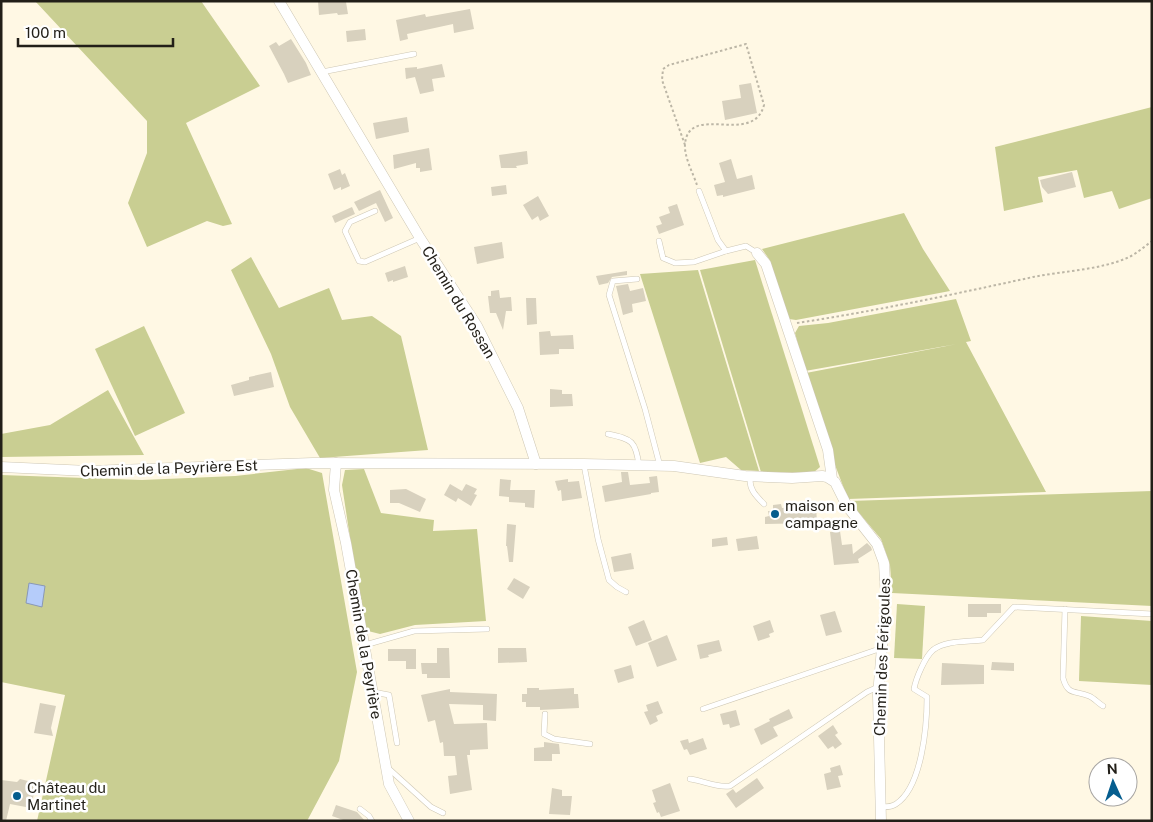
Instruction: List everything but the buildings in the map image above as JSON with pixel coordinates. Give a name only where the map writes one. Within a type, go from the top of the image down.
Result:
[{"type":"street","name":"Chemin du Rossan","points":[[279,1],[420,238],[476,326],[518,408],[536,464]]},
{"type":"street","name":"Chemin des Férigoules","points":[[757,253],[766,264],[828,450],[832,479],[847,506],[877,544],[884,562],[886,600],[879,687],[881,821]]},
{"type":"street","points":[[336,463],[674,466],[750,476],[792,478],[822,476],[832,479]]},
{"type":"street","name":"Chemin de la Peyrière Est","points":[[1,467],[89,471],[336,463]]},
{"type":"street","name":"Chemin de la Peyrière","points":[[336,463],[334,490],[346,543],[388,784],[409,821]]},
{"type":"lane","points":[[321,72],[414,54]]},
{"type":"lane","points":[[699,192],[718,240],[726,251]]},
{"type":"lane","points":[[375,211],[350,222],[345,231],[359,261],[365,262],[420,238]]},
{"type":"lane","points":[[659,241],[663,258],[675,263],[694,262],[746,246],[757,253]]},
{"type":"lane","points":[[637,279],[612,281],[609,295],[645,409],[660,466]]},
{"type":"lane","points":[[608,434],[628,438],[636,446],[639,466]]},
{"type":"lane","points":[[584,464],[598,539],[609,580],[626,592]]},
{"type":"lane","points":[[750,476],[750,485],[755,495],[764,504]]},
{"type":"lane","points":[[881,807],[895,805],[906,795],[915,778],[927,724],[927,697],[914,688],[918,674],[933,650],[950,643],[983,640],[1014,606],[1152,614]]},
{"type":"lane","points":[[1065,609],[1063,678],[1065,687],[1070,691],[1089,696],[1103,706]]},
{"type":"lane","points":[[364,645],[414,630],[487,629]]},
{"type":"lane","points":[[703,709],[882,648]]},
{"type":"lane","points":[[690,779],[701,780],[718,787],[730,786],[867,692],[879,687]]},
{"type":"lane","points":[[372,692],[389,696],[397,743]]},
{"type":"lane","points":[[545,714],[544,734],[554,739],[590,744]]},
{"type":"lane","points":[[385,766],[431,808],[443,814]]},
{"type":"lane","points":[[360,809],[372,821]]},
{"type":"path","points":[[685,145],[688,134],[693,128],[703,124],[724,126],[752,122],[762,113],[764,105],[746,44],[669,65],[663,70],[662,80],[699,192]]},
{"type":"path","points":[[786,325],[862,313],[1058,272],[1103,265],[1127,258],[1152,241]]},
{"type":"green space","points":[[35,1],[201,1],[260,86],[186,123],[232,224],[223,226],[207,221],[147,247],[128,203],[147,153],[147,121]]},
{"type":"green space","points":[[1152,107],[1152,198],[1119,209],[1112,191],[1084,198],[1077,170],[1038,177],[1043,202],[1004,211],[995,147]]},
{"type":"green space","points":[[904,213],[923,249],[950,291],[796,320],[789,319],[769,259],[762,249]]},
{"type":"green space","points":[[251,257],[279,308],[329,288],[342,320],[372,316],[401,336],[428,450],[320,458],[290,407],[271,354],[231,270]]},
{"type":"green space","points":[[755,260],[820,467],[813,473],[761,472],[700,270]]},
{"type":"green space","points":[[698,270],[759,471],[741,470],[726,457],[700,463],[640,274]]},
{"type":"green space","points":[[956,299],[971,341],[966,342],[1046,492],[848,499],[835,465],[806,373],[957,344],[805,371],[795,333],[799,326],[828,323]]},
{"type":"green space","points":[[144,326],[185,413],[135,436],[95,349]]},
{"type":"green space","points":[[108,390],[144,455],[1,457],[1,434],[50,425]]},
{"type":"green space","points":[[306,468],[322,473],[357,672],[339,761],[307,821],[37,821],[65,695],[1,682],[1,475],[142,480],[235,476]]},
{"type":"green space","points":[[364,469],[381,513],[434,520],[433,531],[477,529],[486,621],[415,625],[380,634],[364,630],[342,485],[345,470]]},
{"type":"green space","points":[[1152,491],[1152,606],[892,593],[890,565],[881,539],[849,501]]},
{"type":"green space","points":[[897,604],[925,606],[922,659],[894,658]]},
{"type":"green space","points":[[1081,616],[1152,621],[1152,685],[1079,681]]},
{"type":"water","points":[[29,583],[45,586],[42,607],[26,603]]},
{"type":"place","name":"maison en campagne","points":[[775,514]]},
{"type":"place","name":"Château du Martinet","points":[[17,796]]}]
